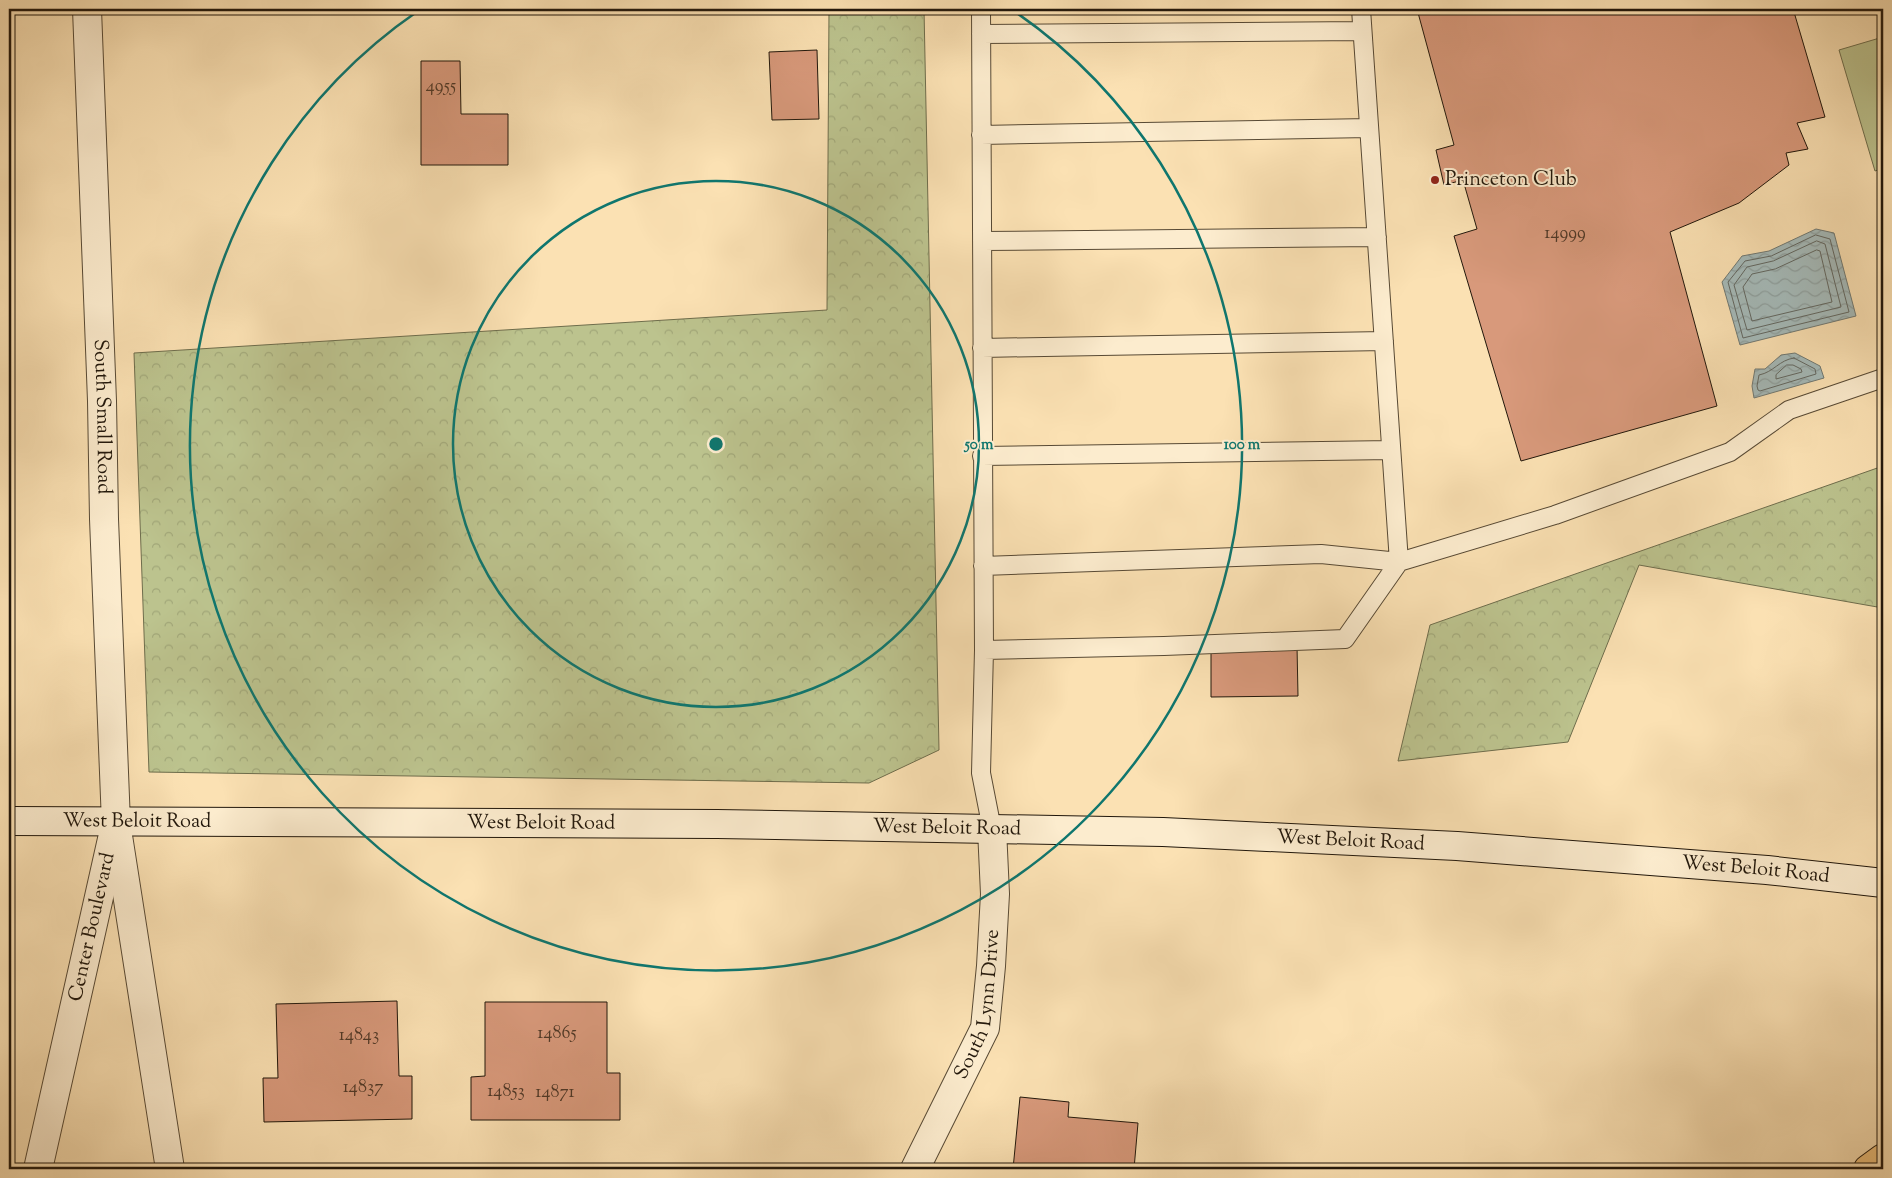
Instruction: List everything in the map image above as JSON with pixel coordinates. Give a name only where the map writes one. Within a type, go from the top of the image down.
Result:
[{"type":"highway","points":[[1868,1169],[1883,1158]]},
{"type":"street","name":"South Small Road","points":[[87,9],[116,823]]},
{"type":"street","name":"West Beloit Road","points":[[9,821],[116,823],[717,824],[1163,832],[1457,846],[1767,870],[1883,883]]},
{"type":"street","name":"Center Boulevard","points":[[38,1169],[116,823]]},
{"type":"street","name":"Center Boulevard","points":[[116,823],[170,1169]]},
{"type":"street","name":"South Lynn Drive","points":[[915,1169],[985,1028],[995,894],[992,830]]},
{"type":"lane","points":[[981,9],[984,650],[981,773],[992,830]]},
{"type":"lane","points":[[984,650],[1345,639],[1399,562],[1361,9]]},
{"type":"lane","points":[[981,34],[1362,31]]},
{"type":"lane","points":[[982,135],[1369,128]]},
{"type":"lane","points":[[982,242],[1377,237]]},
{"type":"lane","points":[[982,348],[1384,341]]},
{"type":"lane","points":[[983,566],[1321,554],[1399,562],[1555,515],[1730,452],[1789,410],[1883,378]]},
{"type":"lane","points":[[982,456],[1391,450]]},
{"type":"green space","points":[[829,9],[924,9],[939,750],[869,783],[149,772],[134,353],[827,310]]},
{"type":"green space","points":[[1883,37],[1883,168],[1875,171],[1839,50]]},
{"type":"green space","points":[[1883,466],[1883,608],[1639,565],[1568,742],[1398,761],[1430,625]]},
{"type":"water","points":[[1816,229],[1834,233],[1856,316],[1740,345],[1722,282],[1742,256],[1769,251]]},
{"type":"water","points":[[1795,353],[1820,366],[1824,378],[1754,398],[1752,386],[1755,369],[1765,369],[1781,355]]},
{"type":"building","points":[[1417,9],[1803,9],[1794,12],[1825,117],[1797,123],[1808,149],[1786,153],[1789,165],[1739,203],[1670,232],[1717,406],[1521,461],[1454,236],[1477,229],[1463,180],[1444,185],[1436,150],[1454,145]]},
{"type":"building","points":[[817,50],[819,119],[772,120],[769,52]]},
{"type":"building","points":[[421,61],[460,61],[461,114],[508,114],[508,165],[421,165]]},
{"type":"building","points":[[1297,646],[1298,696],[1211,697],[1211,647]]},
{"type":"building","points":[[397,1001],[399,1076],[412,1076],[412,1119],[264,1122],[263,1078],[278,1078],[276,1004]]},
{"type":"building","points":[[485,1002],[607,1002],[607,1073],[620,1073],[620,1120],[471,1120],[471,1077],[485,1076]]},
{"type":"building","points":[[1020,1097],[1069,1102],[1068,1117],[1138,1123],[1134,1169],[1013,1169]]},
{"type":"place","name":"Princeton Club","points":[[1435,180]]}]
